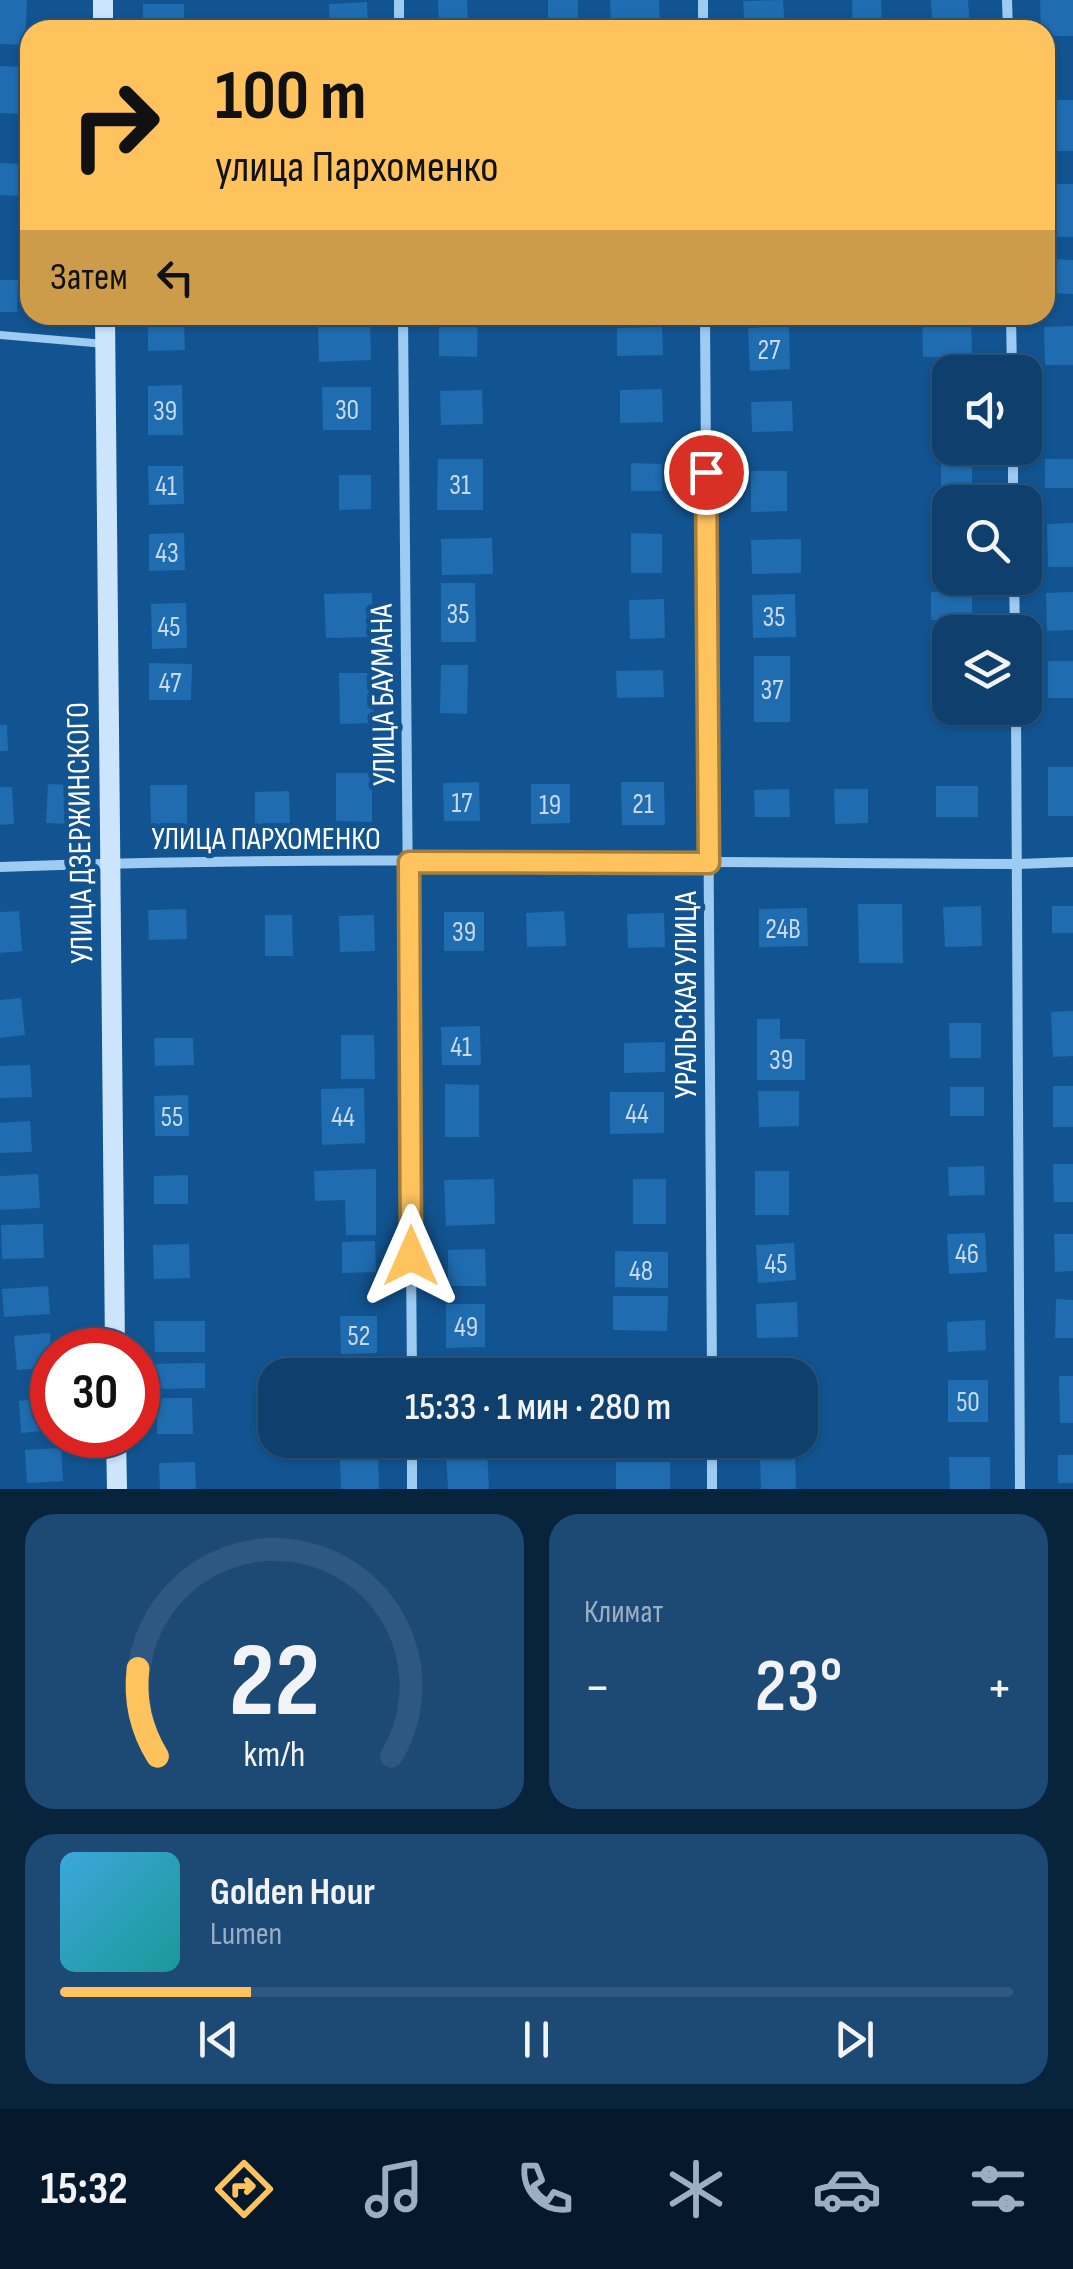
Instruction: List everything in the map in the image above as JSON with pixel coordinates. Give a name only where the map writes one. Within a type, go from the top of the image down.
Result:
[{"type":"street","name":"УЛИЦА ДЗЕРЖИНСКОГО","points":[[105,325],[115,1328]]},
{"type":"street","name":"УЛИЦА БАУМАНА","points":[[402,325],[412,1358]]},
{"type":"street","name":"УРАЛЬСКАЯ УЛИЦА","points":[[705,325],[712,1358]]},
{"type":"street","points":[[1011,325],[1012,355]]},
{"type":"street","points":[[1016,725],[1020,1489]]},
{"type":"street","name":"УЛИЦА ПАРХОМЕНКО","points":[[0,867],[109,863],[1073,862]]},
{"type":"street","points":[[116,1458],[116,1489]]},
{"type":"street","points":[[412,1458],[412,1489]]},
{"type":"street","points":[[712,1458],[712,1489]]},
{"type":"lane","points":[[0,336],[105,344]]},
{"type":"building","points":[[0,0],[27,0],[26,20],[20,20],[20,45],[0,44]]},
{"type":"building","points":[[438,0],[467,0],[468,20],[439,20]]},
{"type":"building","points":[[548,0],[578,0],[578,20],[548,20]]},
{"type":"building","points":[[610,0],[659,0],[660,20],[611,20]]},
{"type":"building","points":[[783,0],[784,20],[744,20],[743,1]]},
{"type":"building","points":[[852,0],[881,0],[882,20],[853,20]]},
{"type":"building","points":[[931,0],[968,0],[969,20],[932,20]]},
{"type":"building","points":[[1040,0],[1073,0],[1073,36],[1055,36],[1055,20],[1041,20]]},
{"type":"building","points":[[367,2],[368,20],[330,20],[329,4]]},
{"type":"building","points":[[143,4],[184,4],[184,20],[143,20]]},
{"type":"building","points":[[0,66],[20,67],[20,114],[0,113]]},
{"type":"building","points":[[1055,100],[1073,100],[1073,151],[1055,151]]},
{"type":"building","points":[[0,163],[20,164],[20,196],[0,195]]},
{"type":"building","points":[[1055,184],[1073,184],[1073,237],[1055,237]]},
{"type":"building","points":[[1055,259],[1073,260],[1073,294],[1055,293]]},
{"type":"building","points":[[0,280],[18,280],[17,312],[0,312]]},
{"type":"building","points":[[148,325],[184,325],[185,350],[148,351]]},
{"type":"building","points":[[318,325],[370,325],[371,360],[319,362]]},
{"type":"building","points":[[439,325],[478,325],[477,357],[439,356]]},
{"type":"building","points":[[922,325],[971,325],[972,355],[923,357]]},
{"type":"building","points":[[789,326],[790,369],[750,371],[748,328]]},
{"type":"building","points":[[1073,326],[1073,365],[1045,365],[1044,327]]},
{"type":"building","points":[[662,327],[663,355],[617,356],[617,328]]},
{"type":"building","points":[[182,385],[183,435],[148,435],[148,386]]},
{"type":"building","points":[[322,387],[371,387],[371,430],[323,430]]},
{"type":"building","points":[[662,389],[663,422],[620,423],[620,390]]},
{"type":"building","points":[[482,390],[483,424],[441,425],[440,391]]},
{"type":"building","points":[[792,401],[793,431],[752,432],[751,402]]},
{"type":"building","points":[[438,459],[483,459],[483,510],[437,510]]},
{"type":"building","points":[[1045,459],[1073,459],[1073,488],[1045,488]]},
{"type":"building","points":[[631,463],[662,464],[662,491],[631,491]]},
{"type":"building","points":[[941,465],[972,465],[972,485],[941,485]]},
{"type":"building","points":[[148,466],[183,466],[184,504],[149,505]]},
{"type":"building","points":[[751,471],[787,471],[787,511],[751,512]]},
{"type":"building","points":[[339,475],[371,475],[371,509],[339,510]]},
{"type":"building","points":[[1073,523],[1073,567],[1048,567],[1047,524]]},
{"type":"building","points":[[184,533],[185,570],[149,571],[149,534]]},
{"type":"building","points":[[631,533],[662,534],[662,573],[631,573]]},
{"type":"building","points":[[492,538],[493,574],[442,575],[441,539]]},
{"type":"building","points":[[801,539],[801,573],[752,574],[751,540]]},
{"type":"building","points":[[441,583],[475,583],[476,642],[441,642]]},
{"type":"building","points":[[931,592],[972,595],[972,615],[932,615],[931,620]]},
{"type":"building","points":[[1073,592],[1073,630],[1047,631],[1046,593]]},
{"type":"building","points":[[372,593],[373,637],[326,638],[324,594]]},
{"type":"building","points":[[795,594],[796,637],[753,638],[752,595]]},
{"type":"building","points":[[664,599],[665,638],[630,639],[629,600]]},
{"type":"building","points":[[186,603],[187,648],[152,649],[151,604]]},
{"type":"building","points":[[754,656],[790,656],[790,722],[754,722]]},
{"type":"building","points":[[1048,661],[1073,661],[1073,698],[1048,698]]},
{"type":"building","points":[[149,663],[192,664],[191,700],[149,700]]},
{"type":"building","points":[[441,665],[468,665],[467,714],[440,713]]},
{"type":"building","points":[[663,670],[664,697],[617,698],[616,671]]},
{"type":"building","points":[[339,673],[372,673],[374,723],[340,724]]},
{"type":"building","points":[[0,725],[7,725],[8,751],[0,751]]},
{"type":"building","points":[[1048,767],[1073,767],[1073,816],[1048,816]]},
{"type":"building","points":[[336,773],[372,773],[372,822],[336,821]]},
{"type":"building","points":[[479,782],[480,821],[444,821],[443,783]]},
{"type":"building","points":[[621,782],[664,782],[665,825],[622,825]]},
{"type":"building","points":[[48,784],[70,785],[68,824],[46,823]]},
{"type":"building","points":[[531,784],[570,784],[570,823],[531,824]]},
{"type":"building","points":[[150,785],[187,785],[187,827],[151,827]]},
{"type":"building","points":[[936,786],[978,786],[978,817],[936,817]]},
{"type":"building","points":[[0,787],[12,787],[14,824],[0,825]]},
{"type":"building","points":[[789,789],[790,817],[755,817],[754,790]]},
{"type":"building","points":[[834,789],[868,789],[868,823],[835,824]]},
{"type":"building","points":[[289,791],[290,823],[255,824],[255,792]]},
{"type":"building","points":[[858,904],[902,904],[903,963],[859,963]]},
{"type":"building","points":[[981,906],[982,946],[945,947],[943,907]]},
{"type":"building","points":[[1052,906],[1073,906],[1073,933],[1052,933]]},
{"type":"building","points":[[807,908],[808,946],[759,947],[759,909]]},
{"type":"building","points":[[186,909],[187,939],[149,940],[148,910]]},
{"type":"building","points":[[19,911],[22,951],[0,953],[0,912]]},
{"type":"building","points":[[564,911],[566,946],[527,947],[526,913]]},
{"type":"building","points":[[444,912],[484,912],[484,951],[444,951]]},
{"type":"building","points":[[664,913],[665,947],[628,948],[627,914]]},
{"type":"building","points":[[265,915],[292,915],[293,956],[265,956]]},
{"type":"building","points":[[374,915],[375,951],[340,952],[339,916]]},
{"type":"building","points":[[21,998],[25,1035],[0,1038],[0,1000]]},
{"type":"building","points":[[1073,1011],[1073,1056],[1053,1057],[1051,1012]]},
{"type":"building","points":[[757,1019],[780,1019],[780,1039],[805,1039],[805,1080],[757,1080]]},
{"type":"building","points":[[949,1023],[981,1023],[981,1058],[950,1058]]},
{"type":"building","points":[[480,1026],[481,1065],[442,1065],[441,1027]]},
{"type":"building","points":[[341,1035],[374,1035],[375,1079],[341,1079]]},
{"type":"building","points":[[154,1038],[193,1038],[194,1065],[155,1066]]},
{"type":"building","points":[[665,1042],[665,1072],[624,1073],[624,1043]]},
{"type":"building","points":[[30,1065],[32,1097],[0,1098],[0,1066]]},
{"type":"building","points":[[445,1084],[479,1085],[479,1137],[445,1137]]},
{"type":"building","points":[[1053,1086],[1073,1086],[1073,1127],[1053,1127]]},
{"type":"building","points":[[950,1087],[984,1087],[984,1116],[950,1116]]},
{"type":"building","points":[[364,1088],[365,1143],[322,1145],[321,1089]]},
{"type":"building","points":[[758,1091],[799,1091],[799,1126],[759,1127]]},
{"type":"building","points":[[610,1092],[664,1092],[664,1133],[610,1134]]},
{"type":"building","points":[[188,1095],[189,1136],[155,1136],[154,1096]]},
{"type":"building","points":[[30,1121],[32,1152],[0,1153],[0,1123]]},
{"type":"building","points":[[1053,1164],[1073,1164],[1073,1202],[1054,1202]]},
{"type":"building","points":[[984,1166],[985,1195],[949,1196],[948,1167]]},
{"type":"building","points":[[376,1169],[376,1235],[346,1235],[345,1200],[315,1201],[314,1171]]},
{"type":"building","points":[[755,1171],[789,1171],[789,1215],[755,1215]]},
{"type":"building","points":[[38,1174],[40,1208],[0,1210],[0,1176]]},
{"type":"building","points":[[188,1175],[188,1204],[154,1204],[154,1176]]},
{"type":"building","points":[[494,1179],[495,1224],[446,1226],[444,1180]]},
{"type":"building","points":[[633,1179],[666,1179],[666,1224],[633,1224]]},
{"type":"building","points":[[43,1224],[44,1258],[2,1259],[1,1225]]},
{"type":"building","points":[[985,1233],[987,1272],[949,1274],[947,1234]]},
{"type":"building","points":[[1054,1234],[1073,1234],[1073,1271],[1055,1272]]},
{"type":"building","points":[[375,1241],[376,1272],[342,1273],[342,1242]]},
{"type":"building","points":[[794,1243],[796,1280],[758,1283],[756,1245]]},
{"type":"building","points":[[189,1244],[190,1278],[154,1279],[153,1245]]},
{"type":"building","points":[[485,1249],[486,1286],[448,1286],[448,1250]]},
{"type":"building","points":[[615,1251],[668,1252],[668,1288],[615,1287]]},
{"type":"building","points":[[48,1286],[50,1314],[4,1317],[2,1289]]},
{"type":"building","points":[[613,1296],[668,1296],[667,1331],[613,1330]]},
{"type":"building","points":[[1056,1299],[1073,1300],[1073,1338],[1055,1338]]},
{"type":"building","points":[[797,1302],[798,1337],[757,1338],[756,1304]]},
{"type":"building","points":[[446,1304],[485,1304],[485,1347],[446,1348]]},
{"type":"building","points":[[340,1316],[377,1316],[377,1353],[341,1354]]},
{"type":"building","points":[[985,1320],[986,1350],[948,1352],[947,1322]]},
{"type":"building","points":[[154,1321],[205,1321],[205,1352],[160,1352],[160,1328],[154,1328]]},
{"type":"building","points":[[30,1335],[30,1369],[17,1370],[14,1336]]},
{"type":"building","points":[[205,1363],[205,1388],[160,1389],[160,1364]]},
{"type":"building","points":[[1059,1376],[1073,1376],[1073,1423],[1060,1423]]},
{"type":"building","points":[[948,1380],[988,1380],[988,1422],[948,1422]]},
{"type":"building","points":[[160,1398],[192,1398],[193,1434],[160,1434]]},
{"type":"building","points":[[30,1400],[30,1432],[21,1433],[19,1401]]},
{"type":"building","points":[[25,1450],[30,1450],[30,1458],[62,1458],[63,1481],[27,1483]]},
{"type":"building","points":[[1058,1455],[1073,1455],[1073,1483],[1058,1483]]},
{"type":"building","points":[[949,1457],[990,1457],[990,1489],[950,1489]]},
{"type":"building","points":[[340,1458],[378,1458],[379,1489],[341,1489]]},
{"type":"building","points":[[446,1458],[487,1458],[489,1489],[448,1489]]},
{"type":"building","points":[[760,1458],[795,1458],[796,1489],[761,1489]]},
{"type":"building","points":[[195,1462],[196,1489],[160,1489],[159,1463]]},
{"type":"building","points":[[616,1462],[670,1462],[670,1489],[616,1489]]},
{"type":"route","points":[[411,1256],[409,862],[709,863],[706,472]]}]
